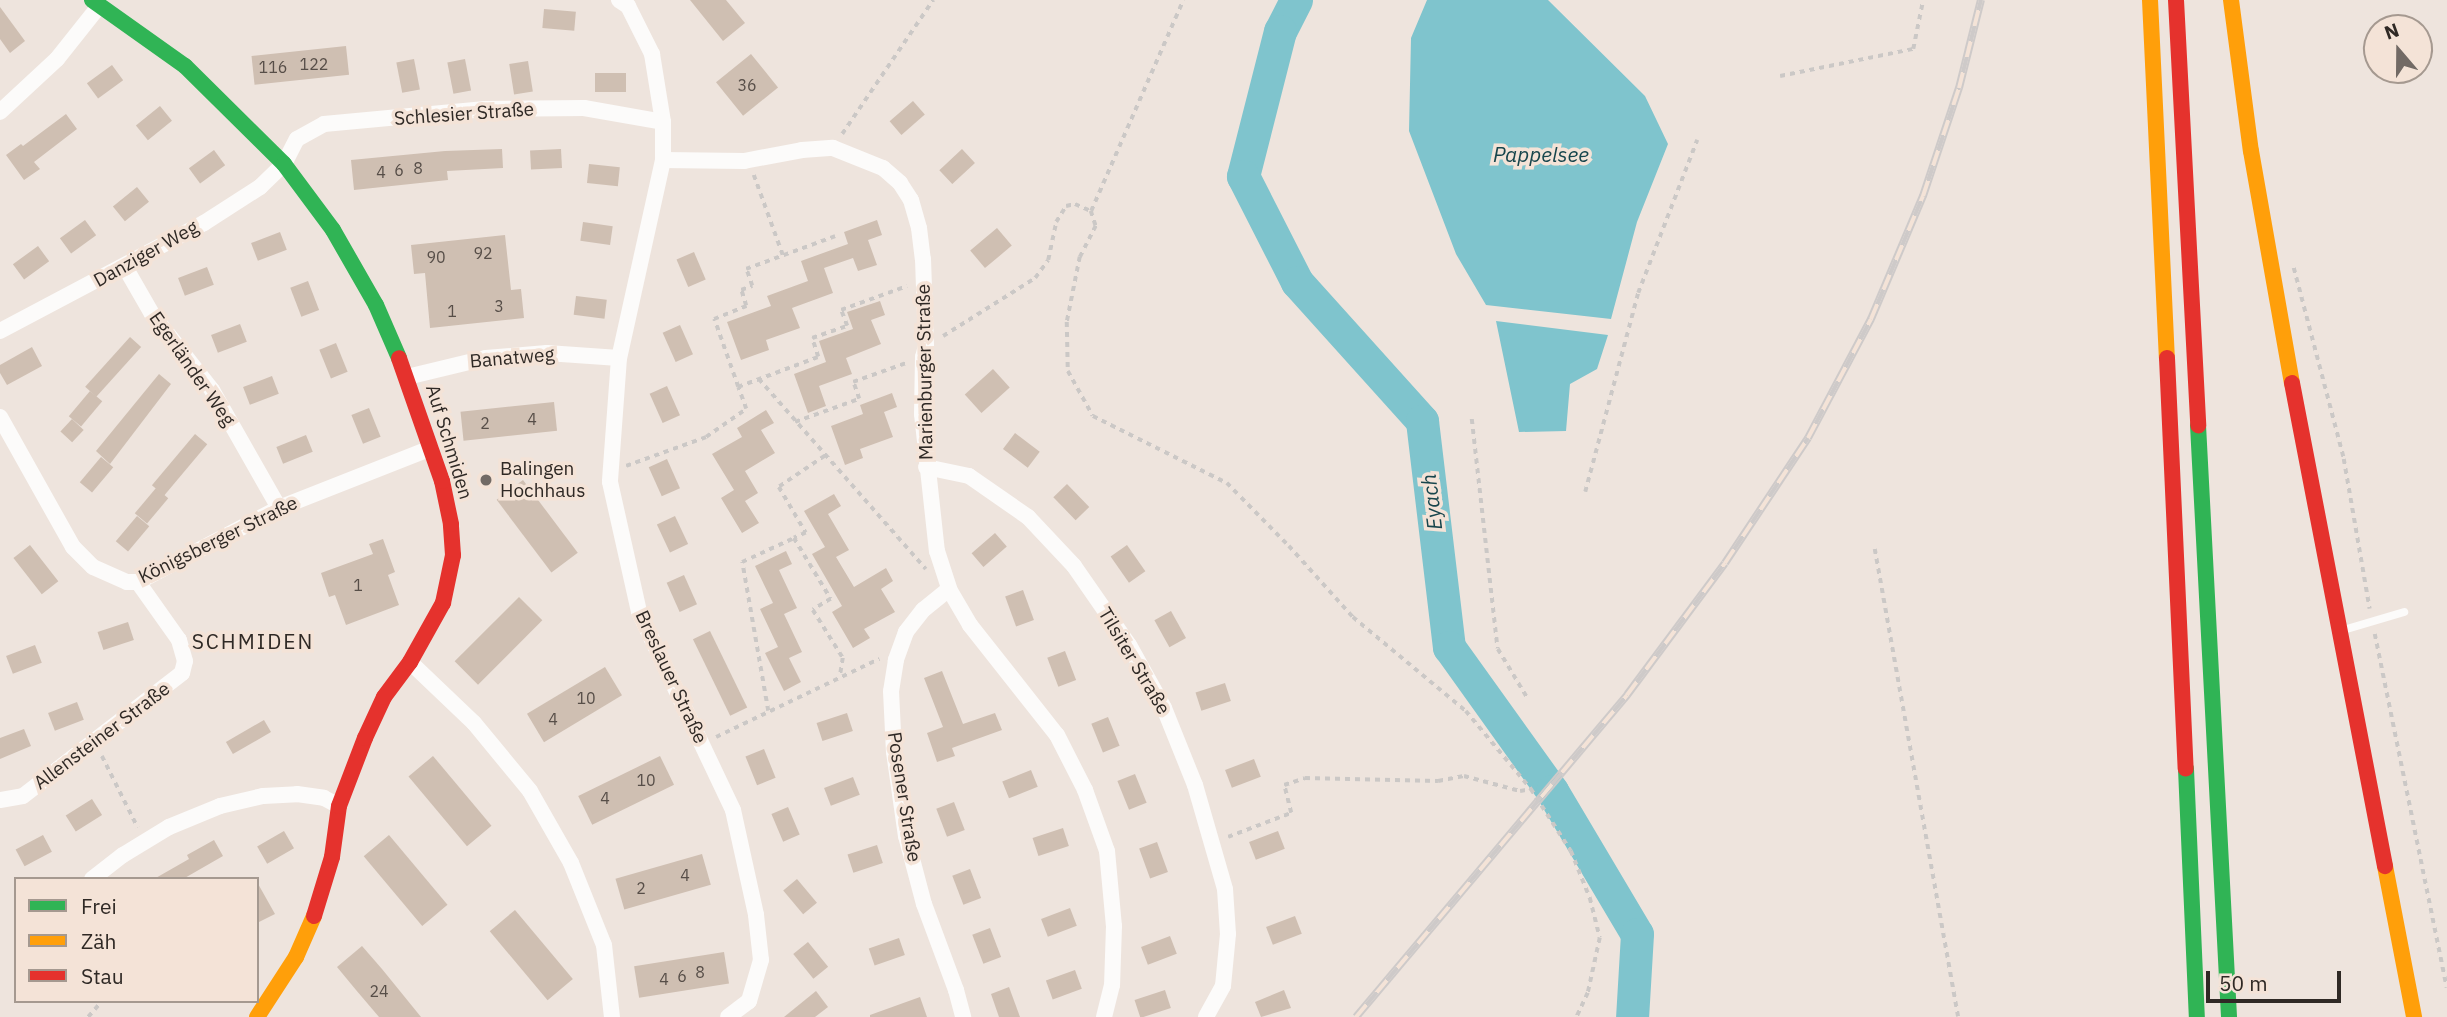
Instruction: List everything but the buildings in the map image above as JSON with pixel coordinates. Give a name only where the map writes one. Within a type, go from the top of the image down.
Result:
[{"type":"main road","points":[[2150,0],[2197,1017]]},
{"type":"main road","points":[[2176,0],[2229,1017]]},
{"type":"main road","points":[[2231,0],[2261,211],[2414,1017]]},
{"type":"main road","name":"Auf Schmiden","points":[[96,2],[186,66],[284,164],[333,230],[376,305],[407,377],[447,499],[453,555],[443,603],[410,662],[384,697],[340,806],[332,857],[317,908],[296,957],[257,1017]]},
{"type":"street","name":"Breslauer Straße","points":[[619,0],[628,6],[652,54],[663,122],[663,160],[619,358],[610,482],[639,612],[733,810],[755,915],[761,960],[749,1001],[728,1017]]},
{"type":"street","points":[[0,112],[57,59],[96,2]]},
{"type":"street","name":"Schlesier Straße","points":[[284,164],[297,139],[324,124],[485,109],[584,108],[625,113],[663,122]]},
{"type":"street","name":"Marienburger Straße","points":[[663,160],[714,163],[833,148],[883,168],[900,183],[911,200],[919,228],[923,259],[926,346],[923,357],[922,414],[937,551],[949,589],[970,625],[1057,735],[1085,790],[1107,851],[1114,926],[1112,985],[1104,1017]]},
{"type":"street","name":"Danziger Weg","points":[[0,331],[204,223],[260,187],[284,164]]},
{"type":"street","name":"Egerländer Weg","points":[[125,267],[152,314],[212,390],[279,508]]},
{"type":"street","name":"Banatweg","points":[[407,377],[486,358],[547,353],[619,358]]},
{"type":"street","name":"Königsberger Straße","points":[[0,417],[73,547],[93,567],[115,579],[138,582],[279,508],[431,447]]},
{"type":"street","name":"Tilsiter Straße","points":[[926,467],[970,476],[1028,517],[1074,566],[1129,645],[1164,708],[1195,785],[1225,889],[1228,934],[1223,986],[1206,1017]]},
{"type":"street","name":"Allensteiner Straße","points":[[0,800],[23,796],[174,682],[182,673],[185,661],[179,640],[138,582]]},
{"type":"street","name":"Posener Straße","points":[[949,589],[923,610],[906,632],[896,660],[891,691],[894,752],[906,836],[924,904],[957,990],[963,1017]]},
{"type":"street","points":[[410,662],[474,723],[522,781],[571,863],[604,945],[612,1017]]},
{"type":"street","points":[[96,877],[169,827],[220,806],[263,796],[297,794],[324,798],[340,806]]},
{"type":"lane","points":[[2340,631],[2404,612]]},
{"type":"path","points":[[833,148],[933,0]]},
{"type":"path","points":[[1183,0],[1091,211],[1096,226],[1080,257],[1067,322],[1068,371],[1093,416],[1227,483],[1290,546],[1353,617],[1466,711],[1531,789],[1571,851],[1590,898],[1600,938],[1588,993],[1577,1017]]},
{"type":"path","points":[[1780,76],[1913,49],[1923,0]]},
{"type":"path","points":[[1586,492],[1638,293],[1697,140]]},
{"type":"path","points":[[749,160],[783,255]]},
{"type":"path","points":[[926,346],[1035,278],[1048,260],[1056,222],[1066,206],[1075,204],[1091,211]]},
{"type":"path","points":[[611,471],[706,437],[746,409],[714,319],[746,306],[741,290],[752,286],[746,269],[835,236]]},
{"type":"path","points":[[2293,266],[2344,458],[2372,621],[2447,988]]},
{"type":"path","points":[[738,387],[818,357],[812,338],[847,326],[841,310],[910,285]]},
{"type":"path","points":[[795,422],[859,399],[853,382],[913,360]]},
{"type":"path","points":[[759,379],[922,568],[930,570],[942,567]]},
{"type":"path","points":[[1472,419],[1498,649],[1528,699]]},
{"type":"path","points":[[768,712],[742,562],[806,533],[779,487],[825,456]]},
{"type":"path","points":[[794,538],[831,599],[813,610],[843,658],[840,677]]},
{"type":"path","points":[[1875,549],[1958,1017]]},
{"type":"path","points":[[702,743],[874,661]]},
{"type":"path","points":[[94,742],[145,842]]},
{"type":"path","points":[[1213,842],[1291,813],[1284,785],[1306,778],[1438,781],[1464,776],[1520,791],[1531,789]]},
{"type":"path","points":[[88,1017],[100,1003]]},
{"type":"water","name":"Pappelsee","points":[[1427,0],[1548,0],[1645,96],[1668,144],[1637,222],[1611,319],[1486,305],[1456,254],[1409,131],[1411,38]]},
{"type":"water","points":[[1496,321],[1608,335],[1597,369],[1570,384],[1566,431],[1519,432]]},
{"type":"waterway","name":"Eyach","points":[[1296,0],[1280,31],[1243,176],[1297,282],[1422,421],[1449,647],[1552,791],[1637,934],[1632,1017]]},
{"type":"railway","points":[[1356,1017],[1627,695],[1725,563],[1808,438],[1871,319],[1923,196],[1959,88],[1981,0]]},
{"type":"traffic: fast","points":[[92,0],[185,66],[284,164],[333,230],[376,305],[399,358]]},
{"type":"traffic: fast","points":[[2198,425],[2229,1017]]},
{"type":"traffic: fast","points":[[2186,769],[2197,1017]]},
{"type":"traffic: slow","points":[[2150,0],[2167,358]]},
{"type":"traffic: slow","points":[[2231,0],[2251,151],[2292,383]]},
{"type":"traffic: slow","points":[[2385,866],[2414,1017]]},
{"type":"traffic: slow","points":[[257,1017],[296,957],[314,916]]},
{"type":"traffic: jam","points":[[2176,0],[2198,425]]},
{"type":"traffic: jam","points":[[314,916],[332,857],[339,806],[365,738],[384,697],[410,662],[443,603],[453,555],[451,524],[442,481],[399,358]]},
{"type":"traffic: jam","points":[[2167,358],[2186,769]]},
{"type":"traffic: jam","points":[[2292,383],[2385,866]]},
{"type":"place","name":"Balingen Hochhaus","points":[[486,480]]},
{"type":"district","name":"SCHMIDEN","points":[[253,641]]}]
